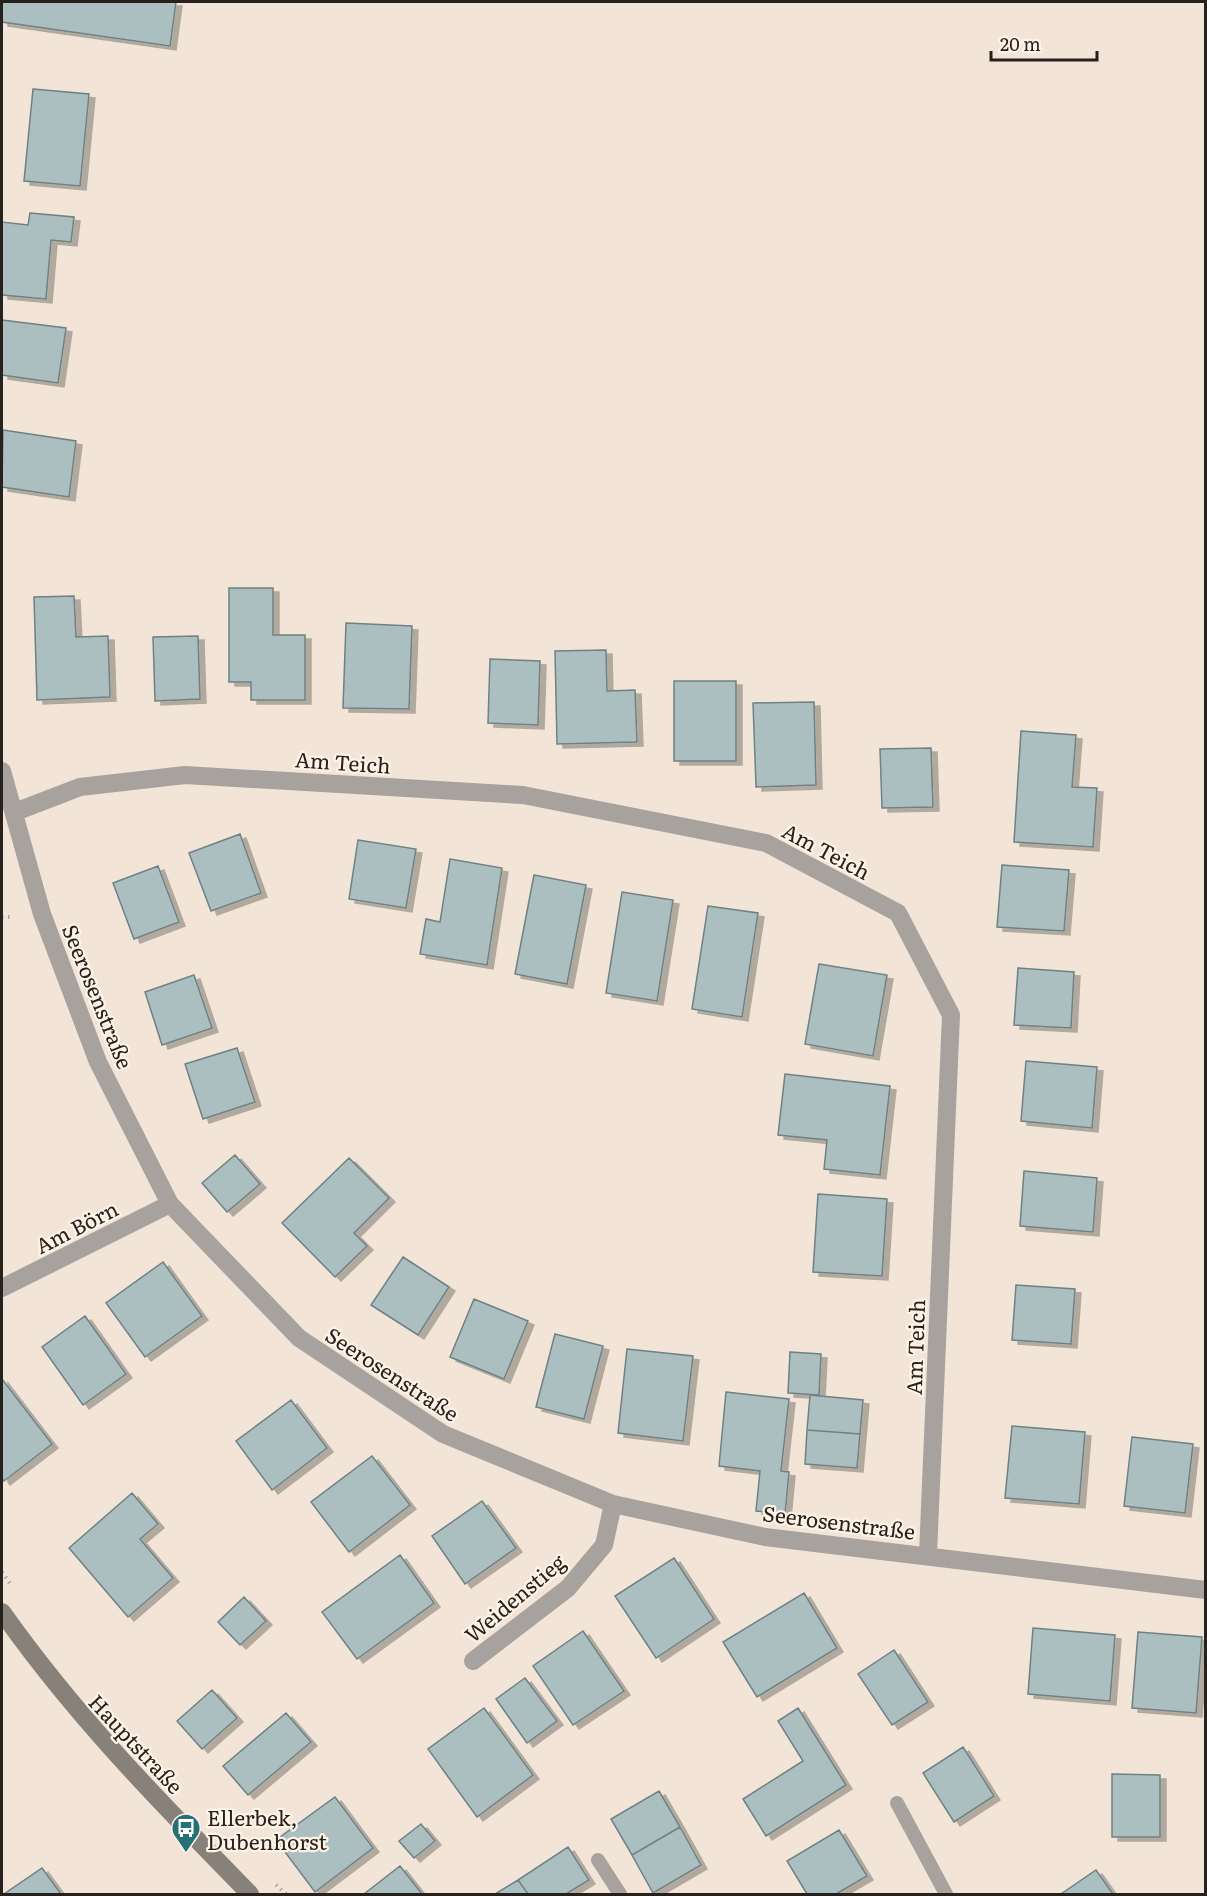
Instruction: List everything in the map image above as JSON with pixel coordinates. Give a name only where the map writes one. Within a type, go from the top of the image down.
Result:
[{"type":"main road","name":"Hauptstraße","points":[[2,1612],[74,1708],[109,1748],[250,1894]]},
{"type":"street","name":"Seerosenstraße","points":[[2,771],[42,914],[98,1062],[170,1203],[298,1338],[443,1434],[613,1504],[765,1537],[928,1554],[1206,1590]]},
{"type":"street","name":"Am Teich","points":[[15,812],[80,787],[185,775],[523,795],[766,843],[898,913],[951,1015],[928,1554]]},
{"type":"street","name":"Am Börn","points":[[2,1288],[170,1203]]},
{"type":"street","name":"Weidenstieg","points":[[472,1661],[568,1588],[604,1545],[613,1504]]},
{"type":"lane","points":[[897,1803],[946,1894]]},
{"type":"lane","points":[[598,1860],[620,1894]]},
{"type":"building","points":[[2,2],[176,2],[170,46],[2,22]]},
{"type":"building","points":[[33,89],[89,94],[80,186],[24,181]]},
{"type":"building","points":[[30,213],[74,217],[71,242],[51,240],[46,299],[2,295],[2,222],[28,225]]},
{"type":"building","points":[[2,320],[66,328],[58,383],[2,375]]},
{"type":"building","points":[[3,430],[76,441],[69,497],[2,487]]},
{"type":"building","points":[[229,588],[273,588],[273,635],[305,635],[305,700],[251,700],[251,682],[229,682]]},
{"type":"building","points":[[74,596],[76,637],[108,636],[110,697],[37,700],[34,597]]},
{"type":"building","points":[[346,623],[412,626],[409,709],[343,708]]},
{"type":"building","points":[[198,636],[200,699],[155,701],[153,637]]},
{"type":"building","points":[[606,650],[607,691],[635,690],[637,742],[557,744],[555,651]]},
{"type":"building","points":[[490,659],[540,661],[538,725],[488,723]]},
{"type":"building","points":[[674,681],[736,681],[736,761],[674,761]]},
{"type":"building","points":[[814,702],[816,785],[756,787],[753,703]]},
{"type":"building","points":[[1021,731],[1076,735],[1072,787],[1097,788],[1093,847],[1014,842]]},
{"type":"building","points":[[931,748],[933,807],[882,808],[880,749]]},
{"type":"building","points":[[240,834],[261,893],[211,911],[189,853]]},
{"type":"building","points":[[358,840],[416,849],[406,908],[349,899]]},
{"type":"building","points":[[450,859],[502,868],[487,965],[420,954],[426,919],[440,922]]},
{"type":"building","points":[[1002,865],[1069,870],[1064,931],[997,927]]},
{"type":"building","points":[[158,866],[179,922],[134,939],[113,883]]},
{"type":"building","points":[[534,875],[586,885],[567,984],[515,974]]},
{"type":"building","points":[[622,892],[673,900],[657,1001],[606,993]]},
{"type":"building","points":[[708,906],[758,913],[742,1017],[692,1009]]},
{"type":"building","points":[[819,964],[887,975],[873,1056],[805,1044]]},
{"type":"building","points":[[1018,968],[1074,972],[1071,1028],[1014,1025]]},
{"type":"building","points":[[194,975],[212,1028],[162,1045],[145,992]]},
{"type":"building","points":[[237,1048],[255,1102],[203,1119],[185,1064]]},
{"type":"building","points":[[1026,1061],[1097,1067],[1092,1128],[1021,1121]]},
{"type":"building","points":[[785,1074],[890,1086],[880,1175],[824,1169],[827,1140],[778,1135]]},
{"type":"building","points":[[235,1155],[260,1184],[227,1212],[202,1183]]},
{"type":"building","points":[[349,1158],[389,1198],[354,1233],[367,1246],[335,1277],[282,1223]]},
{"type":"building","points":[[1024,1171],[1097,1178],[1093,1232],[1020,1226]]},
{"type":"building","points":[[818,1194],[887,1199],[882,1276],[813,1272]]},
{"type":"building","points":[[403,1257],[449,1287],[418,1335],[371,1305]]},
{"type":"building","points":[[163,1262],[202,1316],[145,1357],[106,1303]]},
{"type":"building","points":[[1016,1285],[1075,1289],[1071,1344],[1012,1340]]},
{"type":"building","points":[[474,1299],[528,1321],[504,1379],[450,1357]]},
{"type":"building","points":[[85,1316],[126,1374],[83,1405],[42,1347]]},
{"type":"building","points":[[555,1334],[603,1346],[584,1419],[536,1407]]},
{"type":"building","points":[[627,1349],[693,1356],[683,1441],[618,1433]]},
{"type":"building","points":[[790,1352],[821,1354],[819,1395],[788,1393]]},
{"type":"building","points":[[2,1379],[52,1444],[4,1481],[2,1478]]},
{"type":"building","points":[[726,1392],[789,1399],[781,1471],[789,1472],[785,1514],[756,1511],[760,1471],[719,1466]]},
{"type":"building","points":[[810,1395],[863,1400],[860,1434],[807,1430]]},
{"type":"building","points":[[291,1400],[327,1448],[272,1490],[236,1441]]},
{"type":"building","points":[[1012,1426],[1085,1432],[1079,1504],[1005,1498]]},
{"type":"building","points":[[807,1430],[860,1434],[857,1468],[805,1464]]},
{"type":"building","points":[[1132,1437],[1193,1444],[1185,1513],[1124,1506]]},
{"type":"building","points":[[372,1456],[410,1505],[349,1552],[311,1502]]},
{"type":"building","points":[[132,1493],[158,1524],[140,1539],[173,1578],[128,1617],[69,1548]]},
{"type":"building","points":[[482,1501],[516,1548],[465,1584],[432,1536]]},
{"type":"building","points":[[400,1555],[434,1603],[357,1659],[322,1612]]},
{"type":"building","points":[[674,1558],[714,1619],[656,1658],[615,1596]]},
{"type":"building","points":[[804,1593],[837,1648],[757,1697],[723,1642]]},
{"type":"building","points":[[244,1597],[266,1621],[240,1645],[218,1622]]},
{"type":"building","points":[[1033,1628],[1115,1635],[1110,1701],[1028,1694]]},
{"type":"building","points":[[583,1631],[624,1691],[573,1725],[533,1666]]},
{"type":"building","points":[[1138,1632],[1202,1637],[1196,1713],[1132,1708]]},
{"type":"building","points":[[894,1650],[928,1702],[892,1725],[858,1674]]},
{"type":"building","points":[[525,1678],[557,1721],[527,1743],[496,1699]]},
{"type":"building","points":[[212,1690],[237,1718],[202,1749],[177,1721]]},
{"type":"building","points":[[484,1708],[533,1775],[477,1817],[428,1749]]},
{"type":"building","points":[[798,1708],[846,1785],[766,1836],[743,1799],[803,1761],[778,1721]]},
{"type":"building","points":[[286,1713],[311,1742],[248,1795],[223,1766]]},
{"type":"building","points":[[963,1747],[994,1796],[954,1822],[923,1773]]},
{"type":"building","points":[[1112,1774],[1160,1775],[1160,1837],[1112,1837]]},
{"type":"building","points":[[659,1791],[680,1827],[632,1855],[611,1819]]},
{"type":"building","points":[[335,1797],[373,1848],[315,1892],[276,1840]]},
{"type":"building","points":[[421,1824],[435,1841],[414,1858],[399,1841]]},
{"type":"building","points":[[680,1827],[701,1865],[653,1893],[632,1855]]},
{"type":"building","points":[[839,1830],[867,1876],[836,1894],[807,1894],[787,1861]]},
{"type":"building","points":[[568,1847],[589,1880],[566,1894],[528,1894],[518,1880]]},
{"type":"building","points":[[400,1866],[422,1894],[364,1894]]},
{"type":"building","points":[[42,1868],[61,1894],[4,1894]]},
{"type":"building","points":[[1096,1870],[1113,1894],[1061,1894]]},
{"type":"building","points":[[518,1880],[528,1894],[495,1894]]},
{"type":"place","name":"Ellerbek, Dubenhorst","points":[[186,1854]]}]
